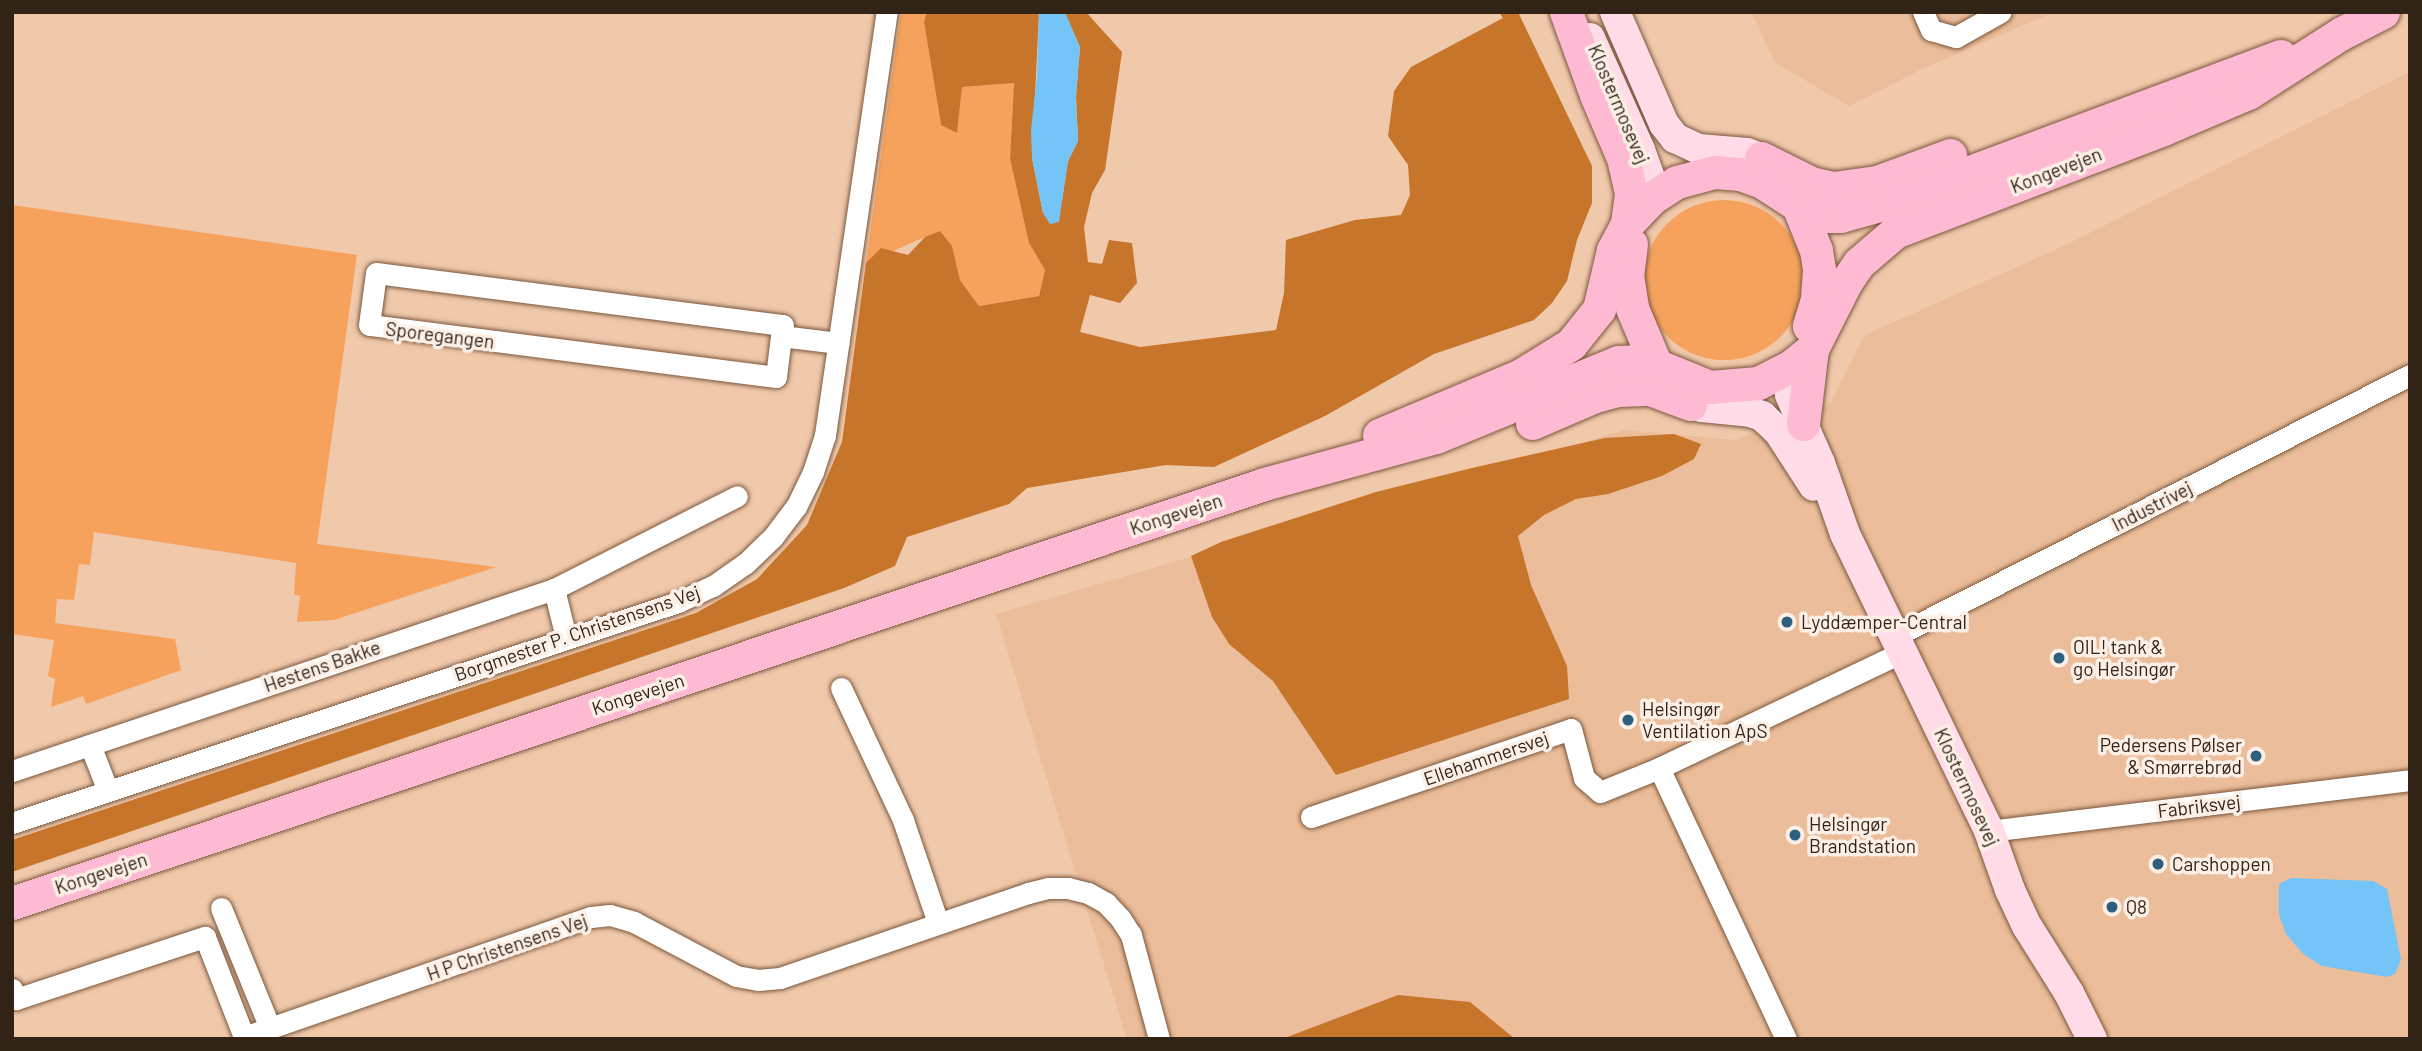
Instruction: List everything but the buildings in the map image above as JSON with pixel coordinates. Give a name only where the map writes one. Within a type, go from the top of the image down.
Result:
[{"type":"main road","points":[[1566,12],[1596,95],[1623,158],[1630,194],[1627,224]]},
{"type":"main road","name":"Klostermosevej","points":[[1579,12],[1640,150],[1651,181],[1652,198]]},
{"type":"main road","name":"Klostermosevej","points":[[1615,12],[1664,124],[1675,138],[1699,149],[1747,153],[1761,158]]},
{"type":"main road","name":"Kongevejen","points":[[1801,358],[1846,282],[1871,251],[1895,232],[2163,129],[2248,93],[2342,33],[2383,12]]},
{"type":"main road","name":"Kongevejen","points":[[1799,208],[1820,216],[1840,216],[1861,211],[2342,33]]},
{"type":"main road","points":[[1761,158],[1822,186],[1854,186],[2024,133],[2112,118]]},
{"type":"main road","points":[[1761,158],[1775,170],[1799,208],[1816,250],[1819,284],[1801,358],[1803,424]]},
{"type":"main road","points":[[1627,224],[1652,198],[1689,178],[1726,173],[1762,182],[1799,208]]},
{"type":"main road","points":[[1652,198],[1631,243],[1627,275],[1632,308],[1656,365],[1678,394],[1690,404]]},
{"type":"main road","name":"Kongevejen","points":[[1264,484],[1521,375],[1558,355],[1583,333],[1599,309],[1613,250],[1627,224]]},
{"type":"main road","points":[[1656,365],[1692,382],[1724,388],[1758,383],[1801,358]]},
{"type":"main road","name":"Kongevejen","points":[[12,903],[1264,484],[1436,437],[1618,362],[1636,359],[1656,365]]},
{"type":"main road","points":[[1264,484],[1426,459],[1516,430],[1607,392],[1650,389],[1690,404]]},
{"type":"main road","name":"Klostermosevej","points":[[1690,404],[1762,416],[1792,451],[1845,534]]},
{"type":"main road","name":"Klostermosevej","points":[[1803,424],[1845,534],[1989,831],[2026,926],[2070,993],[2092,1039]]},
{"type":"street","name":"Borgmester P. Christensens Vej","points":[[12,823],[678,602],[713,586],[745,564],[773,537],[796,507],[813,472],[825,435],[887,12]]},
{"type":"street","points":[[1923,12],[1931,30],[1956,37],[2001,12]]},
{"type":"street","name":"Sporegangen","points":[[376,273],[783,325],[781,336],[776,377],[369,326],[376,273]]},
{"type":"street","name":"Sporegangen","points":[[781,336],[839,344]]},
{"type":"street","name":"Industrivej","points":[[1898,644],[2410,375]]},
{"type":"street","name":"Hestens Bakke","points":[[12,771],[554,589],[737,496]]},
{"type":"street","points":[[554,589],[566,638]]},
{"type":"street","name":"Ellehammersvej","points":[[1311,817],[1572,729],[1584,778],[1600,792],[1659,768],[1898,644]]},
{"type":"street","points":[[841,688],[904,820],[938,923]]},
{"type":"street","points":[[90,745],[108,791]]},
{"type":"street","points":[[1659,768],[1786,1039]]},
{"type":"street","name":"Fabriksvej","points":[[1989,831],[2410,780]]},
{"type":"street","name":"H P Christensens Vej","points":[[12,989],[16,999],[205,937],[244,1037],[591,917],[610,915],[634,922],[736,976],[758,980],[780,978],[1048,888],[1068,888],[1088,893],[1106,903],[1121,918],[1131,935],[1159,1039]]},
{"type":"street","points":[[221,908],[270,1028]]},
{"type":"shaded area","points":[[901,12],[927,12],[924,22],[941,125],[957,132],[962,87],[1014,83],[1010,159],[1029,243],[1045,270],[1039,296],[979,306],[960,280],[952,246],[925,237],[866,263]]},
{"type":"shaded area","points":[[927,12],[1039,12],[1032,158],[1043,213],[1062,200],[1068,161],[1078,141],[1076,97],[1080,47],[1064,12],[1086,12],[1122,52],[1105,170],[1092,193],[1084,227],[1088,262],[1102,264],[1109,240],[1132,243],[1137,283],[1120,303],[1090,295],[1080,332],[1140,347],[1276,330],[1284,293],[1286,240],[1355,220],[1401,215],[1410,195],[1408,165],[1388,136],[1394,91],[1411,67],[1503,18],[1499,12],[1518,12],[1592,166],[1592,203],[1577,240],[1567,281],[1552,303],[1534,320],[1434,354],[1325,416],[1214,467],[1166,465],[1027,488],[1009,504],[907,537],[895,566],[844,588],[12,872],[12,840],[696,613],[757,579],[807,525],[842,442],[866,263],[881,248],[908,255],[925,237],[940,231],[952,246],[960,280],[979,306],[1039,296],[1045,270],[1029,243],[1010,159],[1014,83],[962,87],[957,133],[941,125],[924,22]]},
{"type":"shaded area","points":[[1751,12],[2054,12],[1924,68],[1849,106],[1776,63]]},
{"type":"shaded area","points":[[2410,72],[2410,1038],[1127,1039],[996,614],[1625,430],[1735,440],[1831,403],[1865,335],[2064,246]]},
{"type":"shaded area","points":[[1724,200],[1755,206],[1781,223],[1798,249],[1804,280],[1798,311],[1781,337],[1755,354],[1724,360],[1693,354],[1667,337],[1650,311],[1644,280],[1650,249],[1667,223],[1693,206]]},
{"type":"shaded area","points":[[12,205],[357,255],[317,544],[496,567],[334,620],[297,622],[300,596],[294,594],[296,563],[94,532],[90,565],[79,564],[74,600],[57,599],[55,623],[175,639],[181,670],[86,704],[83,696],[51,707],[55,679],[48,676],[54,640],[12,634]]},
{"type":"shaded area","points":[[1674,434],[1701,444],[1694,459],[1662,476],[1608,494],[1576,499],[1544,515],[1518,536],[1531,585],[1567,666],[1569,699],[1336,775],[1273,681],[1229,644],[1212,617],[1191,556],[1221,542],[1376,492],[1605,438]]},
{"type":"shaded area","points":[[1398,995],[1470,1002],[1515,1039],[1282,1039]]},
{"type":"water","points":[[1065,12],[1080,47],[1076,96],[1078,141],[1068,161],[1059,222],[1050,224],[1043,213],[1032,158],[1031,130],[1037,75],[1039,13]]},
{"type":"water","points":[[2291,878],[2373,881],[2387,889],[2401,960],[2395,974],[2387,977],[2322,966],[2303,954],[2286,934],[2279,915],[2279,884]]},
{"type":"place","name":"Lyddæmper-Central","points":[[1787,622]]},
{"type":"place","name":"OIL! tank & go Helsingør","points":[[2059,658]]},
{"type":"place","name":"Helsingør Ventilation ApS","points":[[1628,720]]},
{"type":"place","name":"Pedersens Pølser & Smørrebrød","points":[[2256,756]]},
{"type":"place","name":"Helsingør Brandstation","points":[[1795,835]]},
{"type":"place","name":"Carshoppen","points":[[2158,864]]},
{"type":"place","name":"Q8","points":[[2112,907]]}]
